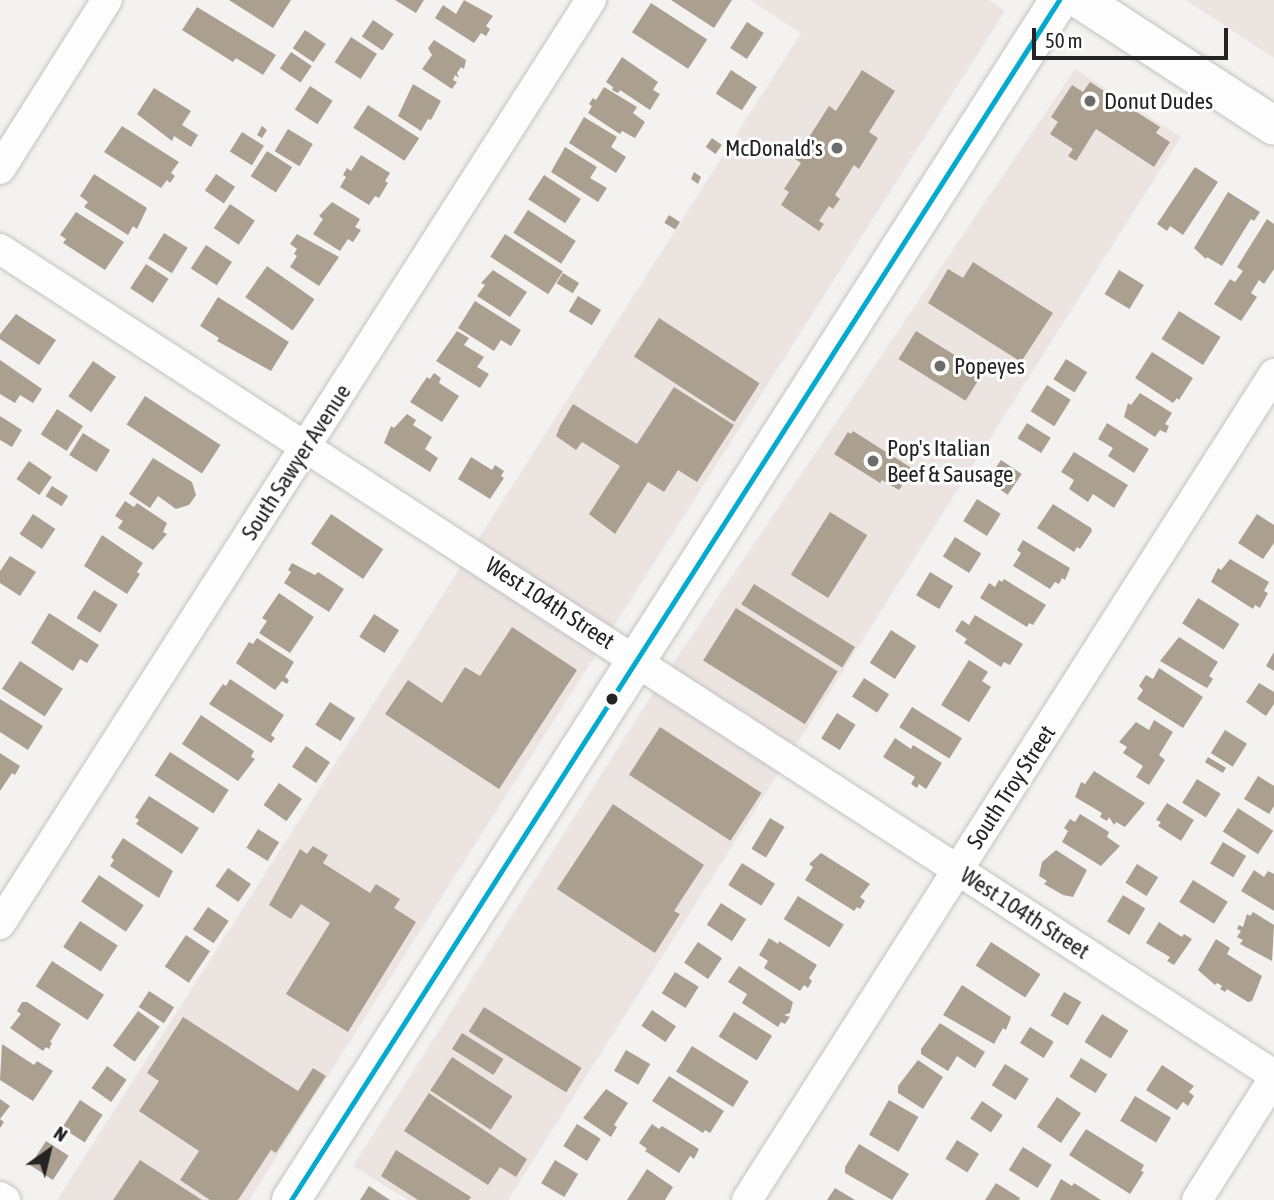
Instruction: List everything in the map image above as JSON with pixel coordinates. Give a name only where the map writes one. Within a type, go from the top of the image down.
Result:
[{"type":"main road","points":[[291,1200],[1059,0]]},
{"type":"main road","points":[[1081,0],[1274,125]]},
{"type":"street","points":[[0,169],[107,0]]},
{"type":"street","name":"South Sawyer Avenue","points":[[0,924],[591,0]]},
{"type":"street","name":"West 104th Street","points":[[0,249],[637,659],[1274,1076]]},
{"type":"street","name":"South Troy Street","points":[[747,1200],[1274,374]]},
{"type":"street","points":[[1197,1200],[1274,1076]]},
{"type":"street","points":[[0,1197],[5,1200]]},
{"type":"shaded area","points":[[750,0],[989,0],[1005,11],[249,1200],[57,1200],[801,33]]},
{"type":"shaded area","points":[[1186,0],[1274,0],[1274,58]]},
{"type":"shaded area","points":[[1075,69],[1181,137],[508,1200],[408,1200],[353,1166],[651,696]]},
{"type":"building","points":[[229,0],[291,0],[273,28]]},
{"type":"building","points":[[395,0],[424,0],[416,13]]},
{"type":"building","points":[[464,0],[493,16],[486,26],[490,29],[486,36],[481,33],[474,43],[435,18],[443,5],[456,14]]},
{"type":"building","points":[[671,0],[732,0],[714,28]]},
{"type":"building","points":[[651,3],[707,39],[688,69],[632,32]]},
{"type":"building","points":[[197,7],[276,55],[263,75],[236,58],[233,62],[182,30]]},
{"type":"building","points":[[373,20],[394,34],[383,51],[362,37]]},
{"type":"building","points":[[747,22],[764,33],[747,59],[730,48]]},
{"type":"building","points":[[305,30],[326,44],[313,62],[293,48]]},
{"type":"building","points":[[351,37],[377,54],[361,79],[335,62]]},
{"type":"building","points":[[434,40],[466,60],[464,69],[461,67],[457,73],[459,78],[455,75],[453,80],[457,82],[452,89],[422,69],[432,55],[428,48]]},
{"type":"building","points":[[291,52],[312,66],[301,83],[280,69]]},
{"type":"building","points":[[622,57],[658,82],[653,90],[660,94],[650,110],[620,90],[618,93],[612,90],[613,87],[606,82]]},
{"type":"building","points":[[731,70],[757,87],[742,110],[716,93]]},
{"type":"building","name":"McDonald's","points":[[862,70],[895,91],[869,132],[878,138],[859,169],[854,165],[835,195],[840,199],[833,209],[829,206],[819,221],[824,224],[819,231],[781,205],[789,192],[784,189],[801,163],[795,159],[829,106],[836,111]]},
{"type":"building","points":[[1090,82],[1160,127],[1156,133],[1170,142],[1154,167],[1096,129],[1076,161],[1068,156],[1073,149],[1050,134],[1058,122],[1051,117],[1072,85],[1083,92]]},
{"type":"building","points":[[413,84],[441,101],[431,120],[428,119],[421,131],[398,116]]},
{"type":"building","points":[[310,86],[333,101],[317,124],[295,109]]},
{"type":"building","points":[[604,87],[637,107],[633,113],[645,122],[635,138],[622,131],[620,134],[588,113],[592,106],[589,104],[593,98],[596,100]]},
{"type":"building","points":[[154,88],[191,111],[182,125],[198,135],[191,147],[174,136],[172,141],[137,114]]},
{"type":"building","points":[[368,105],[419,138],[404,161],[353,128]]},
{"type":"building","points":[[584,117],[617,137],[611,147],[626,157],[616,173],[569,143]]},
{"type":"building","points":[[122,126],[179,162],[171,173],[175,176],[170,183],[167,180],[161,188],[104,152]]},
{"type":"building","points":[[262,126],[267,130],[262,138],[257,135]]},
{"type":"building","points":[[288,129],[313,144],[299,166],[275,151]]},
{"type":"building","points":[[242,132],[264,146],[252,165],[230,152]]},
{"type":"building","points":[[712,138],[722,145],[716,154],[706,147]]},
{"type":"building","points":[[565,147],[597,167],[590,178],[607,188],[598,202],[551,172]]},
{"type":"building","points":[[267,151],[292,167],[276,192],[251,176]]},
{"type":"building","points":[[361,155],[390,173],[385,181],[388,183],[379,198],[375,196],[369,205],[340,187],[346,177],[343,175],[347,168],[351,171]]},
{"type":"building","points":[[1195,167],[1218,182],[1183,235],[1170,226],[1167,231],[1157,224]]},
{"type":"building","points":[[694,172],[701,177],[698,184],[691,179]]},
{"type":"building","points":[[94,174],[147,208],[137,229],[133,226],[128,235],[84,207],[88,202],[80,196]]},
{"type":"building","points":[[216,174],[235,187],[224,203],[205,191]]},
{"type":"building","points":[[544,175],[581,199],[565,223],[528,199]]},
{"type":"building","points":[[1228,192],[1260,212],[1254,221],[1251,219],[1222,266],[1207,257],[1206,259],[1194,248]]},
{"type":"building","points":[[332,202],[360,219],[355,227],[361,230],[353,242],[348,239],[340,251],[313,234],[323,219],[319,216]]},
{"type":"building","points":[[230,204],[255,221],[239,245],[214,228]]},
{"type":"building","points":[[528,210],[576,241],[561,264],[513,233]]},
{"type":"building","points":[[76,212],[124,242],[105,270],[63,243],[66,239],[60,235]]},
{"type":"building","points":[[669,215],[680,222],[675,230],[664,223]]},
{"type":"building","points":[[1267,219],[1274,224],[1274,269],[1264,284],[1259,280],[1251,293],[1257,297],[1241,321],[1214,304],[1230,279],[1235,282],[1243,271],[1237,267]]},
{"type":"building","points":[[164,233],[188,248],[172,273],[148,258]]},
{"type":"building","points":[[297,234],[339,257],[319,286],[290,267],[297,256],[294,254],[297,249],[290,244]]},
{"type":"building","points":[[505,234],[563,272],[548,294],[490,257]]},
{"type":"building","points":[[206,245],[232,262],[217,285],[191,268]]},
{"type":"building","points":[[973,262],[1053,313],[1021,362],[928,303],[948,269],[963,278]]},
{"type":"building","points":[[146,264],[169,279],[153,303],[130,288]]},
{"type":"building","points":[[267,266],[315,299],[293,330],[245,297]]},
{"type":"building","points":[[493,270],[527,292],[510,317],[477,296],[485,285],[481,283]]},
{"type":"building","points":[[1119,270],[1144,285],[1129,309],[1105,294]]},
{"type":"building","points":[[563,273],[579,283],[573,293],[557,283]]},
{"type":"building","points":[[578,296],[601,310],[592,325],[569,311]]},
{"type":"building","points":[[218,297],[289,342],[271,371],[217,341],[219,338],[200,326]]},
{"type":"building","points":[[475,301],[521,330],[511,346],[501,340],[494,351],[458,328]]},
{"type":"building","points":[[1179,311],[1221,337],[1203,365],[1162,339]]},
{"type":"building","points":[[16,314],[56,340],[39,365],[0,339],[0,334]]},
{"type":"building","points":[[659,318],[760,383],[735,422],[634,357]]},
{"type":"building","points":[[457,331],[469,338],[464,345],[484,357],[477,367],[489,374],[480,388],[436,361]]},
{"type":"building","name":"Popeyes","points":[[916,331],[983,373],[966,401],[899,359]]},
{"type":"building","points":[[1152,352],[1193,378],[1179,400],[1177,398],[1173,403],[1135,378]]},
{"type":"building","points":[[1066,359],[1087,372],[1074,393],[1053,379]]},
{"type":"building","points":[[0,360],[42,389],[33,403],[20,395],[15,403],[0,394]]},
{"type":"building","points":[[93,361],[116,377],[91,412],[68,396]]},
{"type":"building","points":[[434,373],[441,378],[439,383],[459,396],[442,422],[410,402],[427,377],[430,379]]},
{"type":"building","points":[[1047,385],[1071,400],[1054,426],[1031,411]]},
{"type":"building","points":[[674,387],[734,425],[697,482],[678,470],[664,492],[648,482],[615,534],[589,514],[620,466],[582,442],[576,450],[556,436],[560,426],[573,404],[637,444]]},
{"type":"building","points":[[1140,393],[1172,413],[1165,424],[1169,426],[1166,433],[1160,430],[1155,437],[1124,417],[1128,403],[1131,405]]},
{"type":"building","points":[[145,396],[220,445],[202,474],[126,425]]},
{"type":"building","points":[[57,409],[83,426],[67,451],[41,434]]},
{"type":"building","points":[[407,414],[416,420],[413,425],[432,437],[425,449],[438,458],[430,472],[384,443],[391,426],[394,428]]},
{"type":"building","points":[[0,416],[22,430],[12,447],[0,440]]},
{"type":"building","points":[[1027,423],[1051,438],[1041,453],[1017,438]]},
{"type":"building","points":[[1107,423],[1149,449],[1134,473],[1108,456],[1113,448],[1098,439]]},
{"type":"building","name":"Pop's Italian Beef & Sausage","points":[[853,431],[913,469],[899,490],[882,480],[880,483],[834,454],[848,432],[851,434]]},
{"type":"building","points":[[83,433],[110,450],[96,472],[69,455]]},
{"type":"building","points":[[1074,452],[1128,485],[1114,508],[1093,494],[1088,502],[1069,489],[1074,480],[1061,472]]},
{"type":"building","points":[[471,457],[492,470],[495,465],[504,471],[501,476],[504,478],[490,499],[458,479]]},
{"type":"building","points":[[153,458],[192,482],[196,495],[189,505],[176,509],[158,496],[150,508],[129,494]]},
{"type":"building","points":[[1001,460],[1022,474],[1008,495],[987,481]]},
{"type":"building","points":[[29,461],[52,477],[39,495],[16,479]]},
{"type":"building","points":[[52,486],[68,496],[62,506],[46,496]]},
{"type":"building","points":[[977,499],[1001,514],[987,536],[963,521]]},
{"type":"building","points":[[125,501],[134,507],[137,503],[167,523],[163,532],[167,534],[153,550],[118,528],[123,521],[115,516]]},
{"type":"building","points":[[1053,504],[1091,528],[1092,531],[1080,549],[1077,547],[1074,552],[1037,528]]},
{"type":"building","points":[[830,512],[867,535],[828,598],[791,575]]},
{"type":"building","points":[[33,514],[55,529],[42,549],[20,534]]},
{"type":"building","points":[[331,514],[383,549],[363,579],[311,544]]},
{"type":"building","points":[[1257,514],[1274,525],[1274,543],[1263,559],[1238,543]]},
{"type":"building","points":[[102,535],[143,563],[137,572],[140,574],[127,594],[84,566]]},
{"type":"building","points":[[955,537],[981,553],[969,573],[943,557]]},
{"type":"building","points":[[1023,540],[1070,568],[1065,580],[1062,578],[1059,584],[1055,582],[1050,589],[1013,566],[1021,553],[1017,550]]},
{"type":"building","points":[[10,556],[36,572],[20,596],[0,583],[0,571]]},
{"type":"building","points":[[1230,559],[1269,582],[1264,591],[1268,593],[1260,608],[1255,605],[1253,609],[1211,582],[1218,568],[1221,570]]},
{"type":"building","points":[[292,563],[315,575],[318,572],[344,589],[329,612],[284,583],[291,572],[288,570]]},
{"type":"building","points":[[930,572],[953,586],[939,609],[916,595]]},
{"type":"building","points":[[1004,579],[1046,605],[1033,625],[1029,623],[1027,627],[980,598],[989,583],[995,587],[999,580],[1002,582]]},
{"type":"building","points":[[754,584],[855,647],[842,667],[741,604]]},
{"type":"building","points":[[94,590],[118,605],[100,633],[77,618]]},
{"type":"building","points":[[279,593],[314,617],[290,653],[259,633],[267,621],[262,618]]},
{"type":"building","points":[[1198,598],[1240,624],[1224,649],[1182,623]]},
{"type":"building","points":[[736,608],[838,672],[805,724],[703,661]]},
{"type":"building","points":[[49,613],[99,645],[87,663],[80,659],[73,671],[31,643]]},
{"type":"building","points":[[374,614],[399,630],[384,653],[359,637]]},
{"type":"building","points":[[975,615],[1023,644],[1010,665],[1004,662],[1001,667],[964,643],[967,639],[955,631],[962,620],[969,625]]},
{"type":"building","points":[[512,627],[577,670],[499,789],[385,714],[408,680],[442,703],[465,667],[480,676]]},
{"type":"building","points":[[891,630],[916,646],[895,679],[870,663]]},
{"type":"building","points":[[1179,637],[1218,662],[1209,676],[1213,679],[1207,688],[1160,661]]},
{"type":"building","points":[[257,638],[294,662],[285,677],[289,680],[287,684],[282,681],[275,690],[236,663],[249,642],[253,644]]},
{"type":"building","points":[[1274,652],[1274,671],[1266,666]]},
{"type":"building","points":[[969,660],[988,672],[982,681],[991,687],[969,722],[941,705]]},
{"type":"building","points":[[20,661],[63,689],[45,716],[2,689]]},
{"type":"building","points":[[1159,668],[1203,697],[1183,728],[1137,699],[1143,690],[1139,686],[1146,675],[1153,679]]},
{"type":"building","points":[[864,678],[889,694],[877,713],[852,696]]},
{"type":"building","points":[[230,679],[284,715],[271,735],[275,738],[271,743],[209,704],[223,684],[226,686]]},
{"type":"building","points":[[1259,683],[1274,692],[1274,704],[1266,716],[1246,702]]},
{"type":"building","points":[[0,699],[43,726],[28,750],[0,732]]},
{"type":"building","points":[[330,702],[355,718],[340,741],[315,725]]},
{"type":"building","points":[[912,707],[962,738],[949,759],[899,727]]},
{"type":"building","points":[[837,713],[856,725],[840,750],[821,738]]},
{"type":"building","points":[[201,715],[254,751],[251,757],[255,759],[238,781],[182,744]]},
{"type":"building","points":[[1154,720],[1173,732],[1159,755],[1165,760],[1149,785],[1136,777],[1143,766],[1123,753],[1127,747],[1119,742],[1136,722],[1149,730]]},
{"type":"building","points":[[660,727],[761,793],[730,841],[629,775]]},
{"type":"building","points":[[1225,730],[1247,744],[1233,767],[1211,753]]},
{"type":"building","points":[[895,738],[911,749],[913,745],[942,763],[926,789],[919,784],[917,788],[911,784],[915,777],[883,757]]},
{"type":"building","points":[[306,746],[330,762],[316,783],[292,767]]},
{"type":"building","points":[[170,752],[229,790],[213,814],[155,775]]},
{"type":"building","points":[[0,753],[20,766],[0,791]]},
{"type":"building","points":[[1208,757],[1226,768],[1223,773],[1205,762]]},
{"type":"building","points":[[1094,771],[1145,803],[1125,827],[1116,822],[1114,825],[1109,817],[1107,821],[1100,817],[1102,813],[1075,797],[1081,782],[1085,784]]},
{"type":"building","points":[[1258,776],[1274,786],[1274,806],[1269,814],[1244,799]]},
{"type":"building","points":[[1197,779],[1221,794],[1206,818],[1182,803]]},
{"type":"building","points":[[279,783],[302,799],[286,821],[264,805]]},
{"type":"building","points":[[149,796],[199,828],[182,854],[136,824],[139,820],[135,817]]},
{"type":"building","points":[[1167,803],[1194,820],[1181,841],[1158,826],[1161,822],[1156,820]]},
{"type":"building","points":[[613,804],[704,865],[674,911],[680,914],[655,953],[557,889]]},
{"type":"building","points":[[1238,808],[1273,831],[1258,854],[1223,831]]},
{"type":"building","points":[[1080,814],[1109,832],[1107,837],[1120,846],[1101,866],[1062,842],[1068,831],[1064,828],[1070,819],[1075,822]]},
{"type":"building","points":[[770,818],[785,827],[766,858],[751,849]]},
{"type":"building","points":[[258,829],[279,842],[268,861],[246,848]]},
{"type":"building","points":[[123,838],[173,871],[159,898],[110,866],[114,860],[111,857]]},
{"type":"building","points":[[1223,842],[1246,856],[1233,877],[1210,863]]},
{"type":"building","points":[[313,846],[328,855],[323,863],[370,893],[376,884],[400,899],[394,908],[416,922],[348,1032],[286,994],[330,923],[301,904],[291,919],[269,905],[300,849],[307,854]]},
{"type":"building","points":[[1056,850],[1087,870],[1073,897],[1063,895],[1044,884],[1047,881],[1039,876],[1042,862]]},
{"type":"building","points":[[821,853],[870,884],[860,897],[865,901],[860,909],[857,907],[854,911],[805,880],[813,867],[809,864]]},
{"type":"building","points":[[742,863],[775,884],[761,906],[728,885]]},
{"type":"building","points":[[1137,864],[1158,877],[1147,896],[1125,883]]},
{"type":"building","points":[[228,868],[251,884],[238,902],[215,886]]},
{"type":"building","points":[[1254,870],[1264,877],[1268,871],[1274,874],[1274,911],[1241,891]]},
{"type":"building","points":[[99,875],[144,905],[126,932],[81,902]]},
{"type":"building","points":[[1193,880],[1228,902],[1214,924],[1179,902]]},
{"type":"building","points":[[1123,895],[1145,908],[1129,935],[1107,922]]},
{"type":"building","points":[[798,896],[844,925],[829,948],[784,919]]},
{"type":"building","points":[[721,903],[746,919],[732,941],[707,925]]},
{"type":"building","points":[[208,907],[229,921],[214,943],[193,929]]},
{"type":"building","points":[[1253,912],[1274,925],[1272,961],[1240,944],[1243,940],[1237,937],[1241,931],[1237,929],[1239,925],[1243,927],[1247,914],[1250,916]]},
{"type":"building","points":[[80,921],[118,946],[101,972],[63,947]]},
{"type":"building","points":[[1159,922],[1182,937],[1184,934],[1192,939],[1174,965],[1167,961],[1170,957],[1146,943]]},
{"type":"building","points":[[186,935],[210,951],[189,983],[165,967]]},
{"type":"building","points":[[769,938],[778,944],[779,941],[817,965],[809,978],[812,981],[808,988],[804,985],[800,991],[764,968],[768,961],[759,955]]},
{"type":"building","points":[[1216,939],[1230,948],[1227,954],[1262,976],[1252,1001],[1248,1002],[1227,989],[1225,992],[1220,989],[1222,986],[1217,983],[1215,985],[1198,970]]},
{"type":"building","points":[[698,942],[722,958],[708,979],[684,963]]},
{"type":"building","points":[[991,942],[1040,974],[1025,998],[976,965]]},
{"type":"building","points":[[52,961],[104,995],[88,1020],[36,986]]},
{"type":"building","points":[[739,966],[793,1002],[790,1013],[784,1015],[790,1017],[785,1024],[781,1022],[778,1027],[742,1003],[747,994],[728,982]]},
{"type":"building","points":[[675,972],[699,987],[685,1008],[662,993]]},
{"type":"building","points":[[962,985],[1011,1017],[1006,1030],[1003,1028],[994,1044],[943,1015]]},
{"type":"building","points":[[149,991],[174,1007],[164,1023],[139,1007]]},
{"type":"building","points":[[1064,992],[1081,1002],[1068,1025],[1050,1015]]},
{"type":"building","points":[[22,1002],[27,1002],[61,1024],[50,1042],[52,1043],[49,1049],[46,1047],[43,1051],[10,1028],[21,1014],[17,1011]]},
{"type":"building","points":[[484,1007],[582,1068],[566,1093],[469,1032]]},
{"type":"building","points":[[652,1010],[676,1026],[665,1042],[641,1026]]},
{"type":"building","points":[[138,1011],[160,1027],[135,1062],[113,1046]]},
{"type":"building","points":[[734,1012],[772,1036],[757,1060],[719,1037]]},
{"type":"building","points":[[1102,1014],[1128,1030],[1111,1058],[1085,1042]]},
{"type":"building","points":[[183,1017],[298,1091],[313,1068],[326,1076],[276,1153],[271,1150],[238,1200],[210,1200],[180,1180],[199,1151],[139,1111],[159,1081],[147,1073]]},
{"type":"building","points":[[940,1023],[985,1052],[975,1068],[957,1056],[948,1071],[921,1054],[921,1049]]},
{"type":"building","points":[[1030,1027],[1054,1042],[1044,1058],[1020,1043]]},
{"type":"building","points":[[462,1033],[504,1059],[493,1075],[452,1049]]},
{"type":"building","points":[[2,1044],[34,1065],[37,1061],[53,1071],[33,1101],[0,1080]]},
{"type":"building","points":[[692,1046],[749,1082],[733,1107],[676,1071]]},
{"type":"building","points":[[626,1050],[650,1064],[638,1085],[614,1071]]},
{"type":"building","points":[[452,1057],[512,1096],[491,1130],[430,1091]]},
{"type":"building","points":[[1081,1058],[1107,1074],[1096,1093],[1069,1077]]},
{"type":"building","points":[[918,1060],[943,1077],[923,1109],[898,1093],[898,1086]]},
{"type":"building","points":[[1005,1064],[1029,1079],[1015,1100],[992,1085]]},
{"type":"building","points":[[1162,1065],[1194,1086],[1189,1092],[1194,1096],[1188,1106],[1183,1102],[1177,1110],[1146,1090]]},
{"type":"building","points":[[107,1066],[127,1080],[111,1102],[92,1088]]},
{"type":"building","points":[[669,1076],[724,1111],[710,1133],[705,1130],[703,1133],[652,1101]]},
{"type":"building","points":[[606,1089],[628,1103],[614,1125],[617,1127],[611,1137],[583,1118]]},
{"type":"building","points":[[429,1093],[527,1159],[516,1177],[500,1167],[488,1185],[404,1131]]},
{"type":"building","points":[[1135,1096],[1171,1118],[1156,1142],[1120,1121]]},
{"type":"building","points":[[1057,1097],[1081,1113],[1061,1143],[1037,1127]]},
{"type":"building","points":[[0,1099],[10,1106],[0,1119]]},
{"type":"building","points":[[80,1100],[103,1115],[85,1142],[62,1128]]},
{"type":"building","points":[[889,1100],[918,1117],[898,1152],[869,1135]]},
{"type":"building","points":[[982,1101],[1003,1115],[991,1132],[970,1118]]},
{"type":"building","points":[[577,1124],[601,1139],[587,1161],[563,1146]]},
{"type":"building","points":[[652,1124],[659,1129],[662,1126],[699,1149],[694,1159],[690,1156],[679,1173],[645,1151],[647,1149],[639,1143]]},
{"type":"building","points":[[1086,1129],[1144,1165],[1141,1171],[1144,1172],[1130,1194],[1069,1155]]},
{"type":"building","points":[[957,1140],[979,1154],[967,1172],[945,1159]]},
{"type":"building","points":[[46,1141],[69,1156],[53,1180],[30,1165]]},
{"type":"building","points":[[859,1144],[909,1174],[892,1200],[845,1173],[845,1167]]},
{"type":"building","points":[[1023,1147],[1052,1165],[1038,1188],[1009,1170]]},
{"type":"building","points":[[396,1150],[471,1197],[469,1200],[418,1200],[381,1176]]},
{"type":"building","points":[[140,1160],[202,1200],[113,1200]]},
{"type":"building","points":[[555,1160],[578,1174],[564,1197],[541,1183]]},
{"type":"building","points":[[647,1169],[673,1187],[665,1200],[627,1200]]},
{"type":"building","points":[[1061,1179],[1072,1186],[1074,1183],[1101,1200],[1050,1200]]},
{"type":"building","points":[[996,1183],[1020,1198],[1019,1200],[985,1200]]},
{"type":"building","points":[[369,1186],[390,1200],[360,1200]]},
{"type":"building","points":[[835,1188],[855,1200],[827,1200]]},
{"type":"transit line","points":[[291,1200],[1059,0]]},
{"type":"place","name":"Donut Dudes","points":[[1090,101]]},
{"type":"place","name":"McDonald's","points":[[837,148]]},
{"type":"place","name":"Popeyes","points":[[940,366]]},
{"type":"place","name":"Pop's Italian Beef & Sausage","points":[[873,461]]}]
